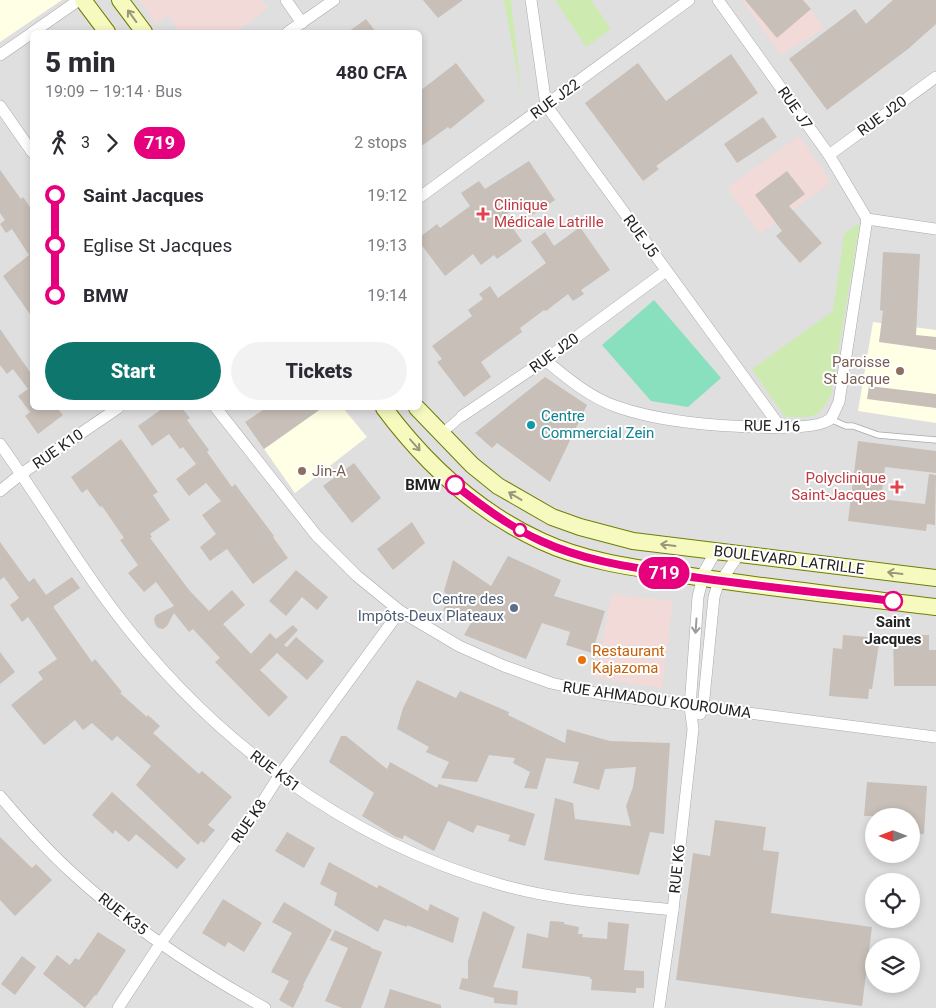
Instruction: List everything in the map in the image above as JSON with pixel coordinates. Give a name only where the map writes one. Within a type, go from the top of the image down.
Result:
[{"type":"main road","points":[[83,0],[106,30]]},
{"type":"main road","points":[[120,0],[142,30]]},
{"type":"main road","name":"BOULEVARD LATRILLE","points":[[386,410],[426,458],[455,485],[482,506],[534,538],[572,552],[612,563],[720,581],[936,606]]},
{"type":"main road","name":"BOULEVARD LATRILLE","points":[[418,410],[472,465],[498,486],[552,517],[602,534],[633,541],[936,578]]},
{"type":"street","points":[[37,30],[79,0]]},
{"type":"street","points":[[286,0],[302,23]]},
{"type":"street","points":[[291,30],[334,0]]},
{"type":"street","name":"RUE J5","points":[[531,0],[546,105],[781,428]]},
{"type":"street","name":"RUE J22","points":[[422,196],[689,0]]},
{"type":"street","name":"RUE J7","points":[[718,0],[828,155],[867,219]]},
{"type":"street","points":[[0,55],[30,35]]},
{"type":"street","name":"RUE J20","points":[[828,155],[936,77]]},
{"type":"street","points":[[0,106],[30,149]]},
{"type":"street","points":[[830,419],[838,402],[842,385],[867,219],[936,229]]},
{"type":"street","name":"RUE J20","points":[[441,434],[462,416],[545,360],[666,271]]},
{"type":"street","name":"RUE J16","points":[[545,360],[584,391],[616,406],[650,415],[688,422],[781,428],[817,426],[830,419]]},
{"type":"street","name":"RUE K10","points":[[0,491],[115,410]]},
{"type":"street","name":"RUE AHMADOU KOUROUMA","points":[[218,410],[316,534],[357,576],[400,611],[459,646],[551,684],[600,694],[936,737]]},
{"type":"street","name":"RUE K51","points":[[0,444],[22,474],[59,534],[113,610],[163,669],[219,727],[279,776],[336,813],[391,844],[503,886],[570,900],[673,910]]},
{"type":"street","name":"RUE K6","points":[[658,1008],[673,910],[692,728],[690,707],[698,597],[702,578],[716,551]]},
{"type":"street","name":"RUE K6","points":[[692,728],[703,708],[714,597],[720,581],[739,554]]},
{"type":"street","name":"RUE K8","points":[[118,1008],[160,944],[260,806],[279,776],[400,611]]},
{"type":"street","name":"RUE K35","points":[[0,796],[27,827],[70,870],[110,905],[160,944],[230,989],[265,1008]]},
{"type":"lane","points":[[830,419],[846,426],[853,426],[878,435],[936,440]]},
{"type":"shaded area","points":[[0,0],[936,0],[936,1008],[0,1008]]},
{"type":"shaded area","points":[[0,0],[62,0],[0,42]]},
{"type":"shaded area","points":[[139,0],[261,0],[268,8],[238,30],[178,30],[168,16],[156,24]]},
{"type":"shaded area","points":[[742,0],[804,0],[824,28],[781,55]]},
{"type":"shaded area","points":[[799,136],[831,182],[760,234],[727,188]]},
{"type":"shaded area","name":"Paroisse St Jacque","points":[[873,322],[936,330],[936,423],[858,411]]},
{"type":"shaded area","name":"Jin-A","points":[[319,410],[345,410],[367,437],[295,493],[264,449]]},
{"type":"shaded area","points":[[612,594],[673,601],[662,688],[595,678]]},
{"type":"green space","points":[[511,0],[522,98],[504,1]]},
{"type":"green space","points":[[555,0],[591,0],[611,29],[586,47]]},
{"type":"green space","points":[[860,222],[831,395],[822,409],[813,416],[785,417],[752,369],[833,311],[844,234]]},
{"type":"green space","points":[[654,300],[721,378],[688,407],[651,401],[602,345]]},
{"type":"building","points":[[423,0],[463,0],[438,18]]},
{"type":"building","points":[[745,0],[803,0],[811,9],[777,38]]},
{"type":"building","points":[[893,0],[936,0],[936,24],[908,49],[827,110],[789,59],[855,9],[866,24]]},
{"type":"building","points":[[366,19],[374,30],[351,30]]},
{"type":"building","points":[[731,54],[758,93],[656,166],[659,169],[643,181],[585,103],[638,63],[666,101]]},
{"type":"building","points":[[456,63],[485,101],[450,129],[448,127],[422,146],[422,89]]},
{"type":"building","points":[[763,117],[777,137],[737,163],[724,144]]},
{"type":"building","points":[[529,161],[555,200],[532,215],[524,203],[504,216],[522,241],[497,259],[494,255],[481,265],[473,254],[445,276],[422,246],[422,235],[437,224],[440,228],[470,206],[461,193],[479,181],[485,189]]},
{"type":"building","points":[[0,170],[21,199],[23,197],[30,207],[30,314],[3,276],[29,255],[12,229],[6,233],[0,224],[5,220],[0,213]]},
{"type":"building","points":[[787,171],[805,194],[789,206],[822,243],[800,263],[776,236],[782,231],[755,195]]},
{"type":"building","points":[[580,227],[610,270],[581,290],[584,294],[573,301],[568,294],[520,328],[522,332],[481,362],[491,377],[464,397],[437,362],[442,359],[432,346],[472,316],[468,310],[483,299],[479,294],[490,286],[498,298],[546,263],[531,242],[545,232],[554,246]]},
{"type":"building","points":[[883,252],[920,254],[916,335],[936,337],[936,350],[879,342],[883,311],[880,310]]},
{"type":"building","points":[[0,329],[30,372],[30,410],[59,410],[63,415],[38,434],[25,416],[30,412],[18,396],[28,389],[13,369],[7,374],[0,365]]},
{"type":"building","name":"Centre Commercial Zein","points":[[545,377],[587,405],[550,482],[497,443],[492,448],[475,433]]},
{"type":"building","points":[[869,386],[936,394],[936,408],[867,399]]},
{"type":"building","points":[[160,410],[184,410],[190,418],[187,420],[209,450],[207,452],[232,487],[235,484],[288,558],[253,584],[227,549],[210,561],[200,547],[216,534],[202,515],[221,501],[206,483],[189,496],[176,479],[196,464],[183,447],[180,449],[169,434],[152,446],[138,426]]},
{"type":"building","points":[[263,410],[319,410],[264,449],[245,422]]},
{"type":"building","points":[[121,439],[158,492],[153,495],[170,520],[150,534],[152,537],[150,538],[189,590],[209,611],[232,590],[245,605],[223,624],[251,654],[270,633],[276,639],[293,625],[298,630],[284,645],[287,647],[296,637],[324,661],[307,680],[277,653],[260,670],[288,697],[269,717],[215,662],[220,658],[193,629],[189,632],[174,613],[167,626],[163,629],[158,628],[154,619],[156,615],[174,606],[156,582],[144,592],[128,573],[138,565],[120,540],[124,538],[102,506],[100,507],[87,489],[82,493],[71,477]]},
{"type":"building","points":[[858,441],[936,451],[936,473],[885,467],[881,499],[925,504],[929,474],[936,475],[935,525],[927,524],[926,531],[848,521]]},
{"type":"building","points":[[354,463],[381,498],[352,523],[323,486]]},
{"type":"building","points":[[412,522],[425,543],[393,570],[377,549]]},
{"type":"building","points":[[0,542],[29,582],[34,578],[46,595],[72,577],[80,588],[54,606],[54,608],[92,662],[95,659],[122,692],[120,693],[160,726],[153,733],[199,774],[202,771],[232,797],[208,825],[215,830],[204,843],[201,841],[198,845],[136,785],[151,766],[117,736],[112,741],[92,723],[83,730],[75,720],[44,745],[11,705],[43,679],[38,672],[57,659],[28,617],[22,622],[10,605],[19,598],[4,577],[0,580]]},
{"type":"building","points":[[508,556],[561,580],[554,596],[605,611],[592,653],[566,645],[570,632],[542,623],[526,659],[464,635],[472,621],[443,610],[449,599],[444,591],[453,560],[491,586]]},
{"type":"building","points":[[296,570],[328,597],[317,610],[302,597],[286,616],[269,601]]},
{"type":"building","points":[[843,635],[880,638],[872,689],[869,689],[868,699],[829,696],[833,648],[842,649]]},
{"type":"building","points":[[893,635],[929,635],[929,650],[936,650],[936,686],[894,686]]},
{"type":"building","points":[[0,652],[15,672],[0,684]]},
{"type":"building","points":[[417,680],[456,698],[460,691],[509,712],[508,715],[565,743],[567,729],[610,741],[670,743],[664,834],[650,832],[639,875],[544,860],[555,798],[573,803],[575,819],[631,826],[626,806],[633,787],[636,767],[605,769],[599,790],[573,783],[579,762],[546,758],[537,789],[524,788],[530,772],[513,763],[515,758],[489,755],[477,782],[441,778],[449,762],[426,752],[429,747],[397,729],[403,708]]},
{"type":"building","points":[[341,736],[346,736],[387,769],[390,762],[437,788],[439,784],[535,814],[525,846],[508,841],[510,835],[477,825],[473,833],[448,821],[434,851],[404,835],[403,839],[396,837],[362,816],[374,793],[329,762]]},
{"type":"building","points":[[867,782],[927,786],[924,834],[920,834],[920,808],[865,808],[864,816]]},
{"type":"building","points":[[112,792],[186,859],[177,869],[136,834],[129,842],[115,830],[113,834],[92,815]]},
{"type":"building","points":[[715,820],[766,827],[763,850],[779,852],[771,913],[872,928],[871,938],[865,938],[865,982],[862,1006],[676,980],[693,853],[710,856]]},
{"type":"building","points":[[287,832],[315,848],[304,868],[275,851]]},
{"type":"building","points":[[0,837],[32,868],[36,864],[52,880],[15,916],[0,900]]},
{"type":"building","points":[[329,862],[377,888],[379,885],[428,911],[430,904],[459,918],[453,943],[407,925],[407,927],[384,919],[378,932],[334,905],[337,893],[320,884]]},
{"type":"building","points":[[223,899],[262,923],[244,952],[228,942],[225,947],[202,933]]},
{"type":"building","points":[[284,902],[332,930],[293,1008],[279,1000],[289,981],[271,972],[292,933],[272,922]]},
{"type":"building","points":[[483,911],[515,927],[493,987],[518,991],[517,1005],[494,1003],[494,998],[459,989],[462,978],[468,979],[468,961]]},
{"type":"building","points":[[550,921],[564,922],[564,924],[579,927],[578,934],[583,934],[582,937],[607,939],[608,922],[629,924],[624,970],[644,971],[644,988],[636,988],[636,993],[591,990],[592,979],[590,977],[522,968],[527,933],[548,938]]},
{"type":"building","points":[[335,930],[382,952],[361,1008],[342,1008],[325,1001],[348,948],[330,940]]},
{"type":"building","points":[[98,932],[126,950],[96,996],[85,1008],[43,974],[57,955],[70,965],[75,958],[79,960]]},
{"type":"building","points":[[22,956],[36,967],[15,995],[1,984]]},
{"type":"building","points":[[390,989],[441,1005],[441,1008],[384,1008]]},
{"type":"bus line","name":"719","points":[[455,485],[482,506],[542,541],[596,559],[628,567],[720,581],[893,601]]},
{"type":"place","name":"Clinique Médicale Latrille","points":[[483,214]]},
{"type":"place","name":"Paroisse St Jacque","points":[[900,371]]},
{"type":"place","name":"Centre Commercial Zein","points":[[531,425]]},
{"type":"place","name":"Jin-A","points":[[302,471]]},
{"type":"place","name":"BMW","points":[[455,485]]},
{"type":"place","name":"Polyclinique Saint-Jacques","points":[[897,487]]},
{"type":"place","name":"Saint Jacques","points":[[893,601]]},
{"type":"place","name":"Centre des Impôts-Deux Plateaux","points":[[514,608]]},
{"type":"place","name":"Restaurant Kajazoma","points":[[582,660]]}]
